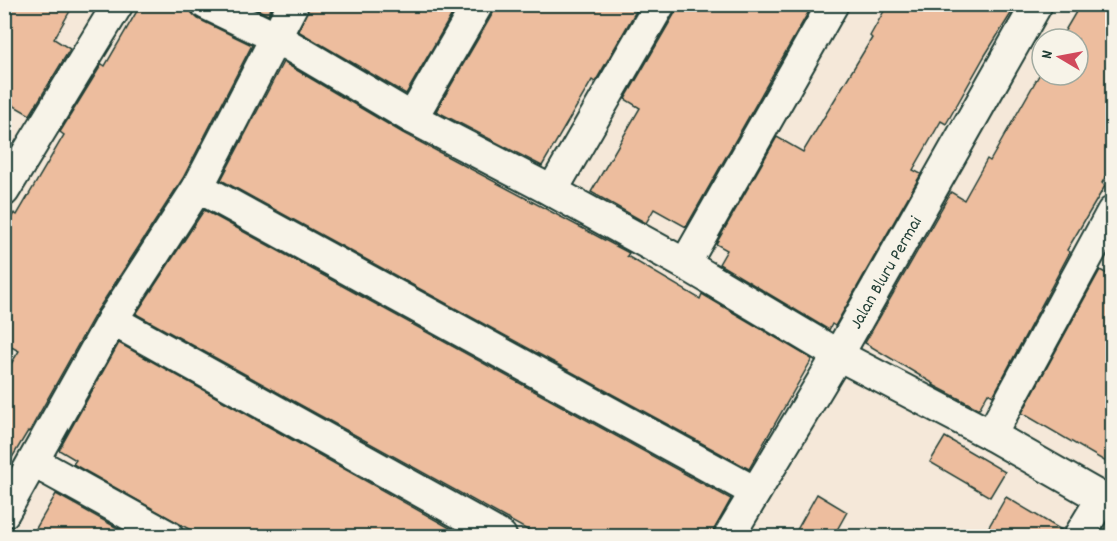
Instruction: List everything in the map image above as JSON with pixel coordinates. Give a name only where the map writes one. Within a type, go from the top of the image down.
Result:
[{"type":"street","points":[[4,191],[118,4]]},
{"type":"street","points":[[206,4],[275,37],[412,118],[685,264],[838,355],[991,435],[1107,501],[1079,537]]},
{"type":"street","points":[[4,513],[112,320],[198,187],[292,4]]},
{"type":"street","points":[[412,118],[478,4]]},
{"type":"street","points":[[552,191],[660,4]]},
{"type":"street","points":[[685,264],[833,4]]},
{"type":"street","name":"Jalan Bluru Permai","points":[[729,537],[838,355],[1037,4]]},
{"type":"street","points":[[198,187],[755,492]]},
{"type":"street","points":[[991,435],[1113,212]]},
{"type":"street","points":[[112,320],[501,537]]},
{"type":"street","points":[[34,462],[168,537]]},
{"type":"building","points":[[4,4],[74,4],[54,39],[70,49],[30,115],[4,100]]},
{"type":"building","points":[[141,4],[189,4],[192,13],[198,19],[252,45],[183,178],[97,311],[29,432],[4,471],[4,375],[19,351],[4,343],[4,230],[14,213],[17,215],[64,135],[60,132],[102,64],[105,66]]},
{"type":"building","points":[[247,4],[273,4],[268,15]]},
{"type":"building","points":[[310,4],[458,4],[406,94],[298,31]]},
{"type":"building","points":[[495,4],[640,4],[595,82],[592,80],[542,166],[436,111],[493,13]]},
{"type":"building","points":[[677,4],[813,4],[686,227],[654,209],[646,223],[591,192],[640,108],[625,99],[675,13]]},
{"type":"building","points":[[888,4],[1017,4],[946,124],[941,121],[913,170],[921,174],[835,326],[832,324],[829,330],[719,264],[727,250],[716,244],[777,137],[803,152],[872,38],[870,36]]},
{"type":"building","points":[[1113,4],[1113,164],[1102,183],[1105,186],[1067,250],[1070,252],[993,396],[988,393],[979,409],[933,385],[865,343],[951,192],[964,200],[987,159],[990,161],[1032,87],[1090,87],[1090,27],[1067,27],[1080,5]]},
{"type":"building","points":[[283,62],[403,133],[629,253],[627,256],[700,299],[702,294],[812,359],[749,469],[221,180]]},
{"type":"building","points":[[204,210],[731,499],[710,537],[540,537],[136,314]]},
{"type":"building","points":[[1100,270],[1113,277],[1113,466],[1022,413]]},
{"type":"building","points":[[119,343],[466,537],[203,537],[73,464],[76,460],[59,450]]},
{"type":"building","points":[[945,437],[1005,472],[990,497],[930,462]]},
{"type":"building","points":[[56,494],[121,530],[117,537],[31,537]]},
{"type":"building","points":[[817,494],[847,512],[833,537],[793,537]]},
{"type":"building","points":[[1006,497],[1063,531],[1062,537],[983,537]]}]
